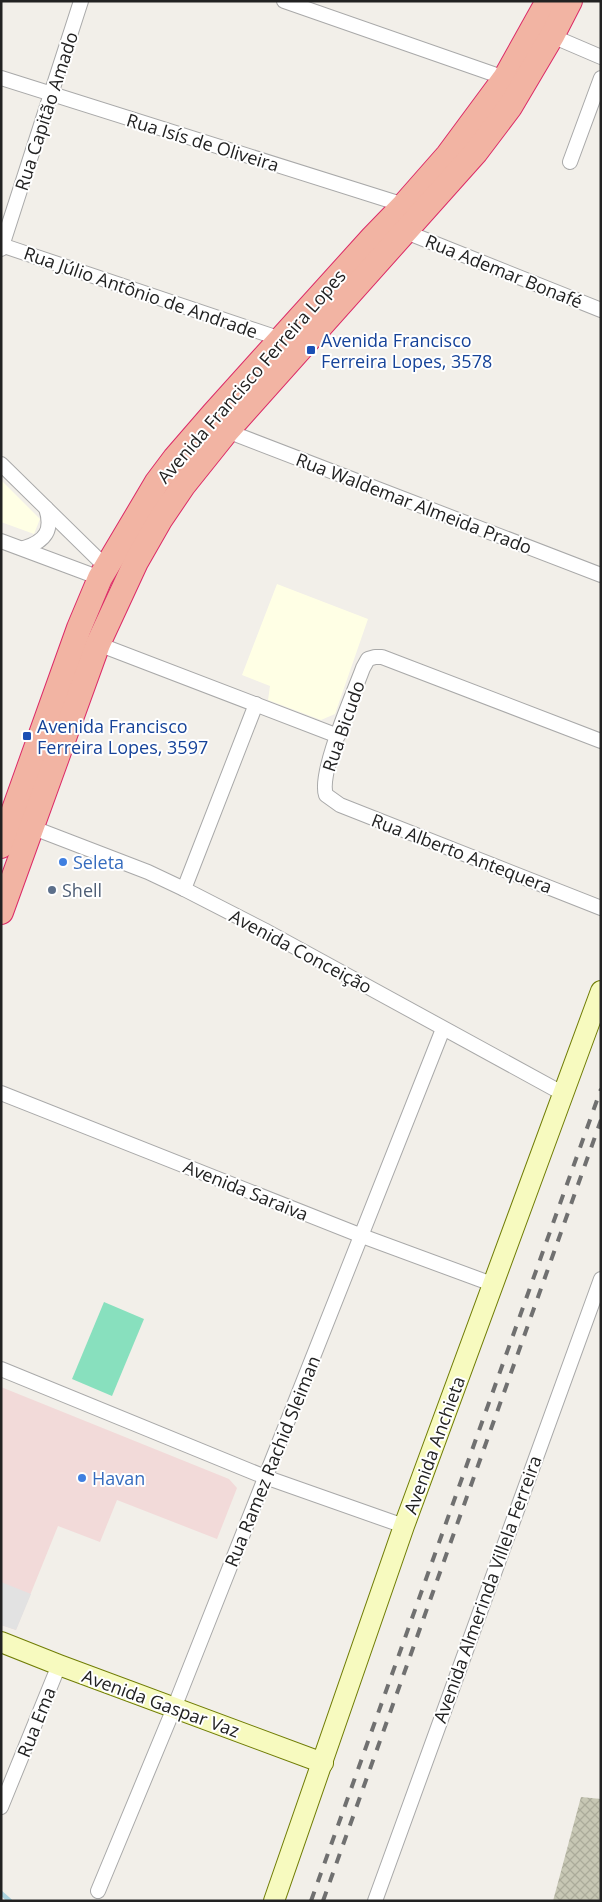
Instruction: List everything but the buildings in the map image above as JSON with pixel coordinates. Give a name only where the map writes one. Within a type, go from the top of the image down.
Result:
[{"type":"highway","name":"Avenida Francisco Ferreira Lopes","points":[[1,846],[79,628],[102,572],[157,482],[175,458],[448,155],[505,78],[548,1]]},
{"type":"highway","name":"Avenida Francisco Ferreira Lopes","points":[[1,912],[98,644],[136,562],[160,520],[182,486],[227,431],[476,152],[510,106],[552,36],[570,1]]},
{"type":"highway","points":[[98,644],[112,582],[110,574],[102,572]]},
{"type":"main road","name":"Avenida Anchieta","points":[[274,1901],[404,1526],[601,991]]},
{"type":"main road","name":"Avenida Gaspar Vaz","points":[[1,1642],[322,1763]]},
{"type":"street","name":"Rua Capitão Amado","points":[[2,247],[81,1]]},
{"type":"street","points":[[284,1],[505,78]]},
{"type":"street","points":[[552,36],[601,56]]},
{"type":"street","name":"Rua Isís de Oliveira","points":[[1,78],[404,205]]},
{"type":"street","points":[[570,162],[601,78]]},
{"type":"street","name":"Rua Ademar Bonafé","points":[[406,232],[601,310]]},
{"type":"street","name":"Rua Júlio Antônio de Andrade","points":[[2,247],[281,339]]},
{"type":"street","name":"Rua Waldemar Almeida Prado","points":[[227,431],[601,575]]},
{"type":"street","points":[[1,464],[46,507],[102,572]]},
{"type":"street","points":[[24,548],[37,543],[48,531],[50,523],[46,507]]},
{"type":"street","points":[[1,541],[102,572]]},
{"type":"street","points":[[98,644],[338,736]]},
{"type":"street","name":"Rua Bicudo","points":[[326,795],[325,776],[338,736],[363,668],[368,659],[375,657],[382,657],[601,741]]},
{"type":"street","points":[[184,889],[256,704]]},
{"type":"street","name":"Rua Alberto Antequera","points":[[326,795],[340,805],[601,908]]},
{"type":"street","name":"Avenida Conceição","points":[[31,827],[148,872],[184,889],[264,930],[562,1093]]},
{"type":"street","name":"Rua Ramez Rachid Sleiman","points":[[98,1891],[174,1708],[444,1029]]},
{"type":"street","name":"Avenida Saraiva","points":[[1,1093],[362,1236],[492,1284]]},
{"type":"street","name":"Avenida Almerinda Villela Ferreira","points":[[375,1901],[601,1279]]},
{"type":"street","points":[[1,1369],[265,1476],[404,1526]]},
{"type":"street","name":"Rua Ema","points":[[1,1807],[59,1665]]},
{"type":"shaded area","points":[[1,480],[40,519],[34,534],[1,522]]},
{"type":"shaded area","points":[[277,584],[368,619],[335,714],[321,720],[268,700],[270,686],[242,675]]},
{"type":"shaded area","name":"Havan","points":[[1,1387],[229,1479],[237,1488],[217,1539],[117,1500],[100,1542],[58,1526],[16,1630],[1,1625]]},
{"type":"shaded area","points":[[1,1582],[31,1594],[16,1630],[1,1625]]},
{"type":"shaded area","points":[[581,1797],[601,1799],[601,1901],[553,1901]]},
{"type":"green space","points":[[104,1302],[144,1319],[112,1396],[72,1379]]},
{"type":"waterway","points":[[1,1893],[10,1901]]},
{"type":"railway","points":[[311,1901],[601,1089]]},
{"type":"railway","points":[[323,1901],[601,1120]]},
{"type":"place","name":"Avenida Francisco Ferreira Lopes, 3578","points":[[311,350]]},
{"type":"place","name":"Avenida Francisco Ferreira Lopes, 3597","points":[[27,736]]},
{"type":"place","name":"Seleta","points":[[63,862]]},
{"type":"place","name":"Shell","points":[[52,890]]},
{"type":"place","name":"Havan","points":[[82,1478]]}]
